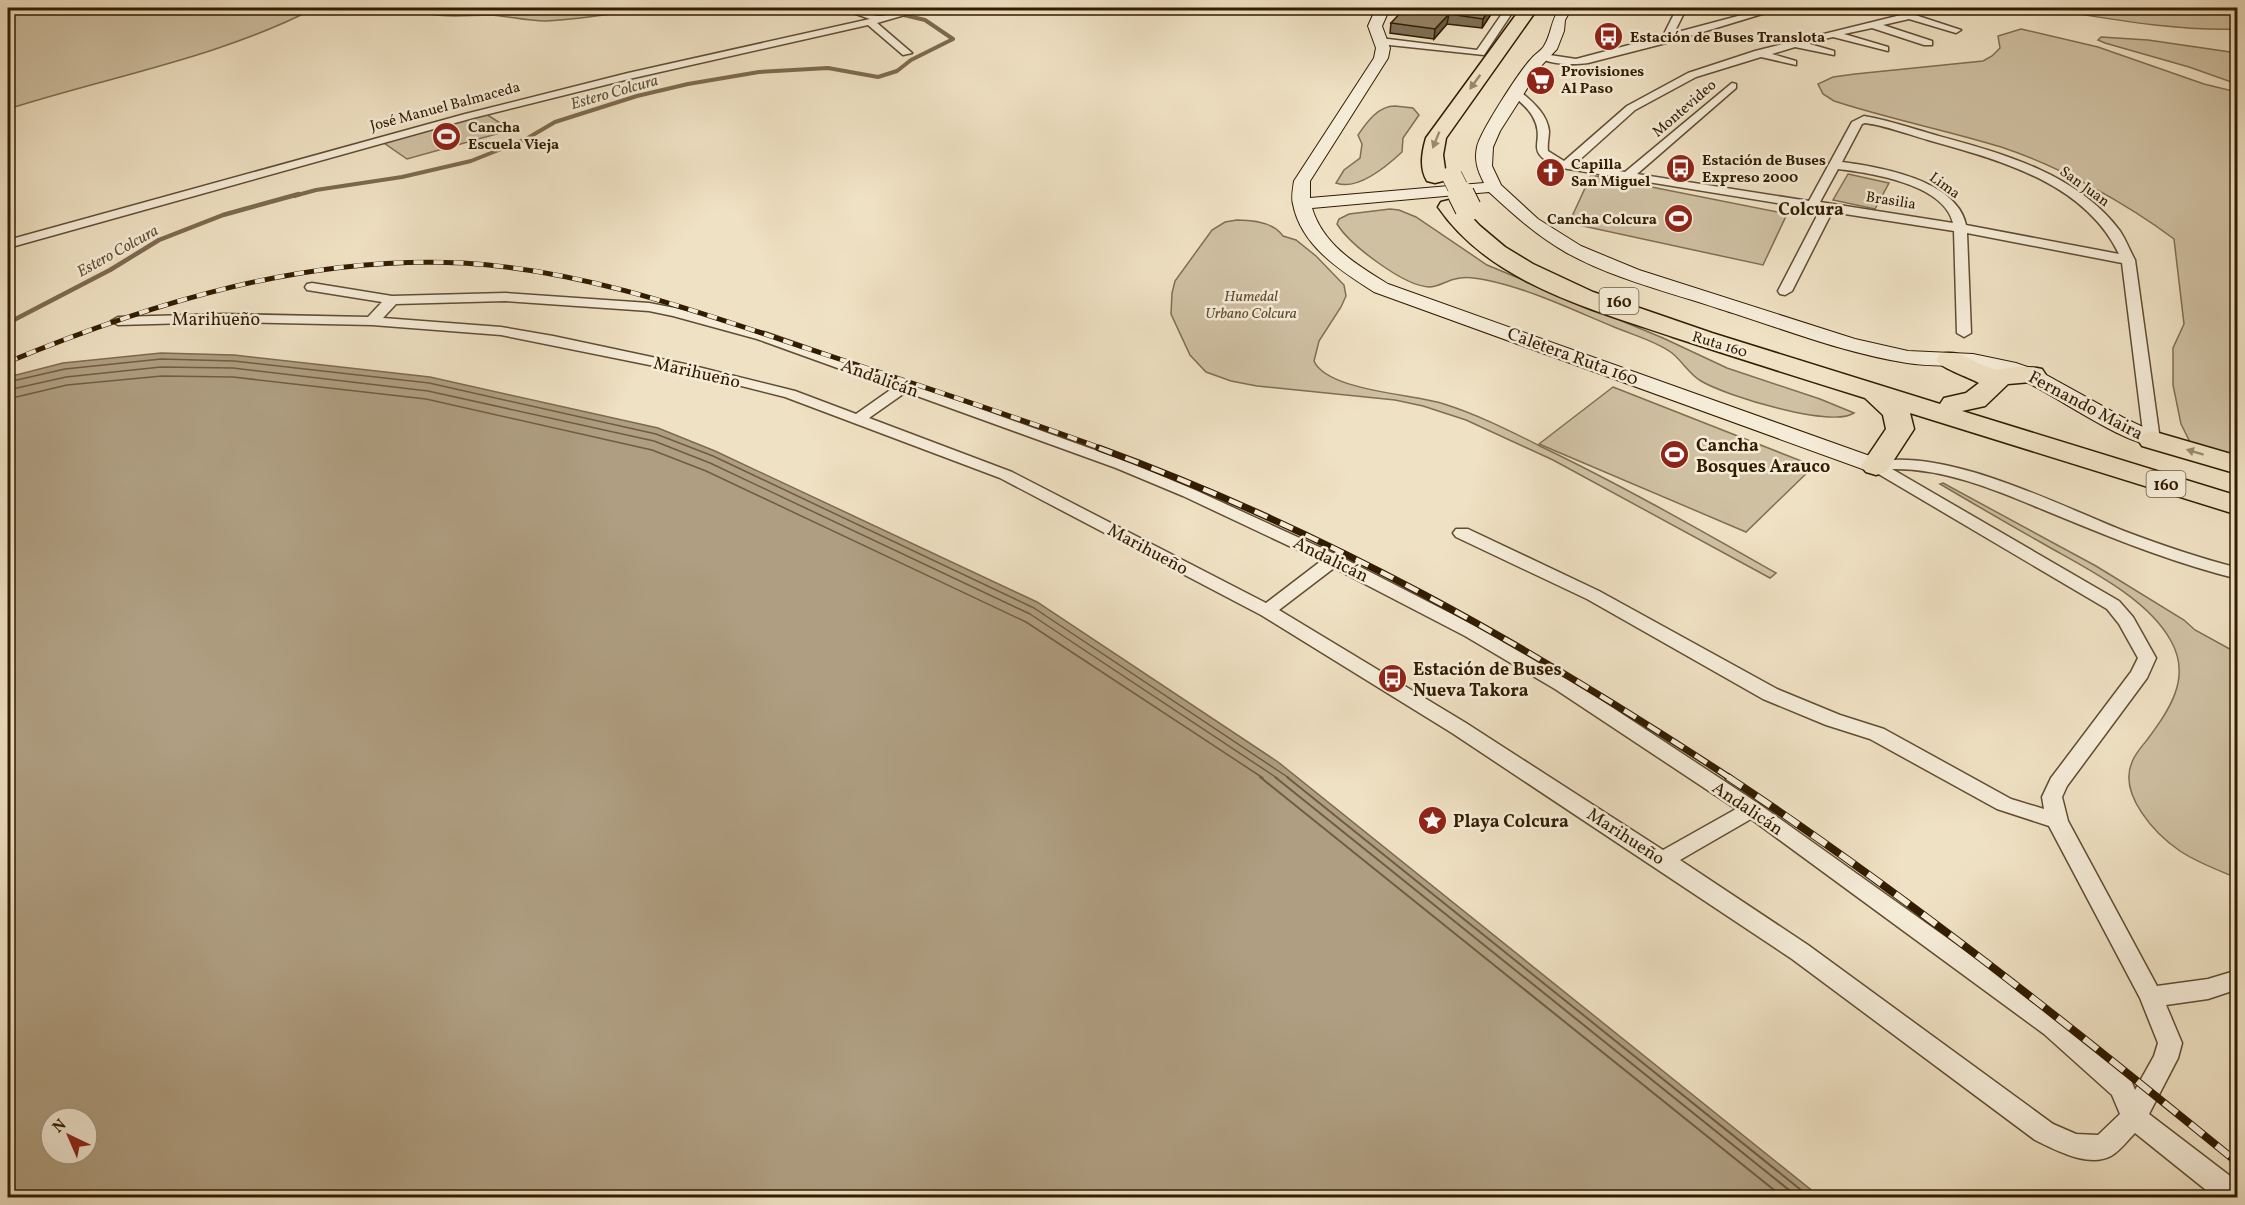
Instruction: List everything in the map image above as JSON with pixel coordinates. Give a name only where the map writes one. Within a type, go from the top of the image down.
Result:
[{"type":"highway","points":[[1445,174],[1457,132],[1543,8]]},
{"type":"highway","name":"Ruta 160","points":[[1519,9],[1436,138],[1432,155],[1445,174],[1468,229],[1495,251],[1530,272],[1571,292],[1693,335],[2238,506]]},
{"type":"highway","name":"Ruta 160","points":[[1459,207],[1517,251],[1553,272],[1645,310],[2238,492]]},
{"type":"highway","points":[[1949,360],[1980,372],[1993,380]]},
{"type":"highway","points":[[1993,380],[2005,376],[2032,375]]},
{"type":"highway","points":[[1954,404],[1975,400],[1994,384],[1993,380]]},
{"type":"highway","points":[[1874,392],[1896,412],[1900,429],[1876,466]]},
{"type":"highway","points":[[1900,429],[1934,423],[1975,424]]},
{"type":"highway","points":[[2152,440],[2238,465]]},
{"type":"street","points":[[844,8],[888,17]]},
{"type":"street","name":"José Manuel Balmaceda","points":[[8,244],[469,116],[628,76],[870,22],[918,8]]},
{"type":"street","points":[[1367,197],[1333,192],[1302,181],[1379,63],[1383,52],[1375,26],[1377,17],[1383,8]]},
{"type":"street","points":[[1566,8],[1558,20],[1557,31],[1550,49],[1536,62],[1485,147],[1484,166],[1494,187],[1521,214],[1575,250],[1632,274],[1866,348],[1908,357],[1949,360]]},
{"type":"street","points":[[1666,39],[1679,14],[1686,8]]},
{"type":"street","points":[[1543,57],[1582,61],[1777,8]]},
{"type":"street","points":[[1380,41],[1480,52],[1519,9]]},
{"type":"street","points":[[1566,166],[1632,108],[1692,75],[1796,43],[1910,16],[1956,30]]},
{"type":"street","points":[[870,22],[907,53]]},
{"type":"street","points":[[1873,25],[1928,43]]},
{"type":"street","points":[[1833,34],[1884,48]]},
{"type":"street","points":[[1796,43],[1830,53]]},
{"type":"street","points":[[1760,53],[1792,63]]},
{"type":"street","name":"Montevideo","points":[[1628,175],[1722,83],[1692,75]]},
{"type":"street","name":"Brasilia","points":[[1516,93],[1531,106],[1541,119],[1542,151],[1552,160],[1566,166],[1960,228],[2128,260]]},
{"type":"street","name":"San Juan","points":[[1834,165],[1858,122],[1864,119],[1973,149],[2032,171],[2080,200],[2105,221],[2122,243],[2128,260],[2152,440]]},
{"type":"street","points":[[1813,204],[1834,165]]},
{"type":"street","name":"Lima","points":[[1834,165],[1878,172],[1929,191],[1953,209],[1960,228],[1964,333]]},
{"type":"street","name":"Caletera Ruta 160","points":[[1302,181],[1301,204],[1308,223],[1335,256],[1381,288],[1876,466]]},
{"type":"street","points":[[1301,204],[1494,187]]},
{"type":"street","points":[[1308,223],[1327,209],[1367,197]]},
{"type":"street","points":[[1785,291],[1828,207]]},
{"type":"street","name":"Andalicán","points":[[312,287],[392,300],[505,297],[649,307],[675,312],[762,336],[1132,469],[1189,493],[1333,560],[1472,632],[1562,684],[1752,809],[2053,1027],[2122,1088],[2134,1117]]},
{"type":"street","points":[[372,321],[392,300]]},
{"type":"street","name":"Marihueño","points":[[118,321],[224,318],[372,321],[501,331],[553,340],[694,370],[790,394],[860,418],[1006,475],[1268,611],[1459,728],[1664,860],[1800,952],[2044,1132],[2074,1146],[2103,1147],[2134,1117],[2166,1058],[2170,1043],[2151,997],[2057,821]]},
{"type":"street","name":"Fernando Maira","points":[[1949,360],[1992,363],[2032,375],[2116,423],[2152,440]]},
{"type":"street","points":[[860,418],[904,387]]},
{"type":"street","points":[[1876,466],[1897,463],[1928,464],[2046,504],[2199,564],[2238,574]]},
{"type":"street","points":[[1462,533],[1593,595],[1770,694],[1833,720],[1877,734],[2004,804],[2057,821],[2052,797],[2058,783],[2140,674],[2146,658],[2138,640],[2127,621],[2113,605],[1876,466]]},
{"type":"street","points":[[1268,611],[1333,560]]},
{"type":"street","points":[[1664,860],[1752,809]]},
{"type":"street","points":[[2151,997],[2208,989],[2238,980]]},
{"type":"street","points":[[2134,1117],[2236,1197]]},
{"type":"green space","points":[[8,8],[315,8],[241,40],[202,53],[8,109]]},
{"type":"green space","points":[[413,8],[750,8],[727,13],[659,9],[545,21],[490,15],[441,15]]},
{"type":"green space","points":[[2041,8],[2237,8],[2237,29],[2163,26]]},
{"type":"green space","points":[[2021,29],[2098,47],[2204,84],[2237,92],[2237,465],[2192,446],[2181,424],[2173,385],[2173,348],[2184,324],[2174,239],[2113,199],[2046,164],[2001,147],[1834,101],[1823,94],[1818,84],[1833,77],[1983,61],[2000,48],[1998,36]]},
{"type":"green space","points":[[2101,37],[2148,40],[2237,53],[2237,84],[2189,67],[2105,43],[2098,40]]},
{"type":"green space","points":[[1395,106],[1413,108],[1419,115],[1403,138],[1402,152],[1371,176],[1353,184],[1336,183],[1344,170],[1360,158],[1362,144],[1358,135],[1365,125],[1378,112]]},
{"type":"green space","name":"Cancha Escuela Vieja","points":[[486,114],[511,130],[407,159],[384,143]]},
{"type":"green space","points":[[1848,174],[1889,183],[1875,209],[1833,200]]},
{"type":"green space","name":"Cancha Colcura","points":[[1591,175],[1787,214],[1763,265],[1569,223]]},
{"type":"green space","points":[[1390,209],[1416,217],[1487,265],[1663,338],[1727,368],[1820,399],[1854,413],[1842,417],[1802,413],[1754,402],[1732,394],[1701,381],[1672,353],[1659,345],[1519,289],[1470,278],[1459,278],[1429,287],[1406,280],[1365,253],[1337,224],[1339,219],[1349,214]]},
{"type":"green space","name":"Humedal Urbano Colcura","points":[[1237,220],[1263,223],[1274,228],[1283,236],[1296,240],[1316,256],[1344,285],[1346,296],[1319,341],[1314,361],[1322,371],[1353,385],[1444,404],[1483,419],[1603,478],[1776,573],[1770,578],[1553,460],[1466,420],[1423,406],[1395,400],[1257,386],[1231,381],[1206,372],[1190,355],[1171,314],[1172,293],[1175,281],[1212,230],[1225,222]]},
{"type":"green space","name":"Cancha Bosques Arauco","points":[[1613,387],[1814,466],[1746,532],[1539,444]]},
{"type":"green space","points":[[1943,483],[2096,566],[2184,620],[2195,630],[2237,653],[2237,878],[2194,859],[2170,844],[2141,812],[2130,787],[2129,774],[2133,759],[2170,705],[2178,681],[2177,655],[2160,625],[2131,597],[2114,585],[1940,484]]},
{"type":"water","points":[[161,353],[234,355],[430,377],[658,428],[715,451],[1037,602],[1278,762],[1820,1197],[8,1197],[8,377],[63,363]]},
{"type":"building","points":[[1405,8],[1490,8],[1483,19],[1449,14],[1435,29],[1391,23]]},
{"type":"waterway","name":"Estero Colcura","points":[[294,196],[316,190],[402,177],[471,161],[526,139],[555,122],[637,96],[688,84],[759,72],[828,68],[878,77],[897,71],[911,60],[953,39],[925,20],[874,8]]},
{"type":"waterway","name":"Estero Colcura","points":[[8,323],[110,270],[159,240],[223,215],[299,194]]},
{"type":"railway","points":[[8,362],[117,321],[230,287],[288,275],[346,267],[404,263],[463,263],[551,274],[679,306],[1103,449]]},
{"type":"railway","points":[[1099,448],[1183,480],[1265,516],[1424,595],[1579,683],[1730,778]]},
{"type":"railway","points":[[1728,777],[1924,915],[2114,1062],[2238,1163]]},
{"type":"place","name":"Estación de Buses Translota","points":[[1609,37]]},
{"type":"place","name":"Provisiones Al Paso","points":[[1540,80]]},
{"type":"place","name":"Cancha Escuela Vieja","points":[[447,136]]},
{"type":"place","name":"Estación de Buses Expreso 2000","points":[[1681,169]]},
{"type":"place","name":"Capilla San Miguel","points":[[1550,173]]},
{"type":"place","name":"Cancha Colcura","points":[[1678,219]]},
{"type":"place","name":"Cancha Bosques Arauco","points":[[1675,455]]},
{"type":"place","name":"Estación de Buses Nueva Takora","points":[[1392,679]]},
{"type":"place","name":"Playa Colcura","points":[[1432,821]]},
{"type":"district","name":"Colcura","points":[[1811,209]]}]
